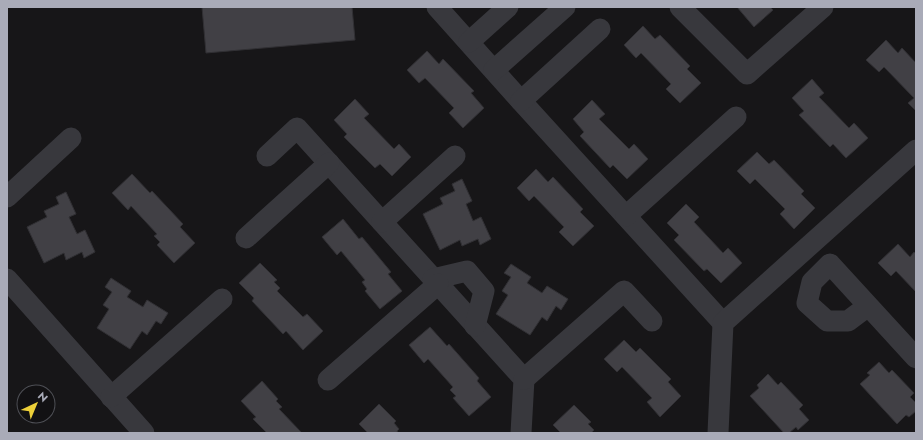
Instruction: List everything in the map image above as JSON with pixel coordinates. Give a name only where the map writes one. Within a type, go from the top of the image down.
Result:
[{"type":"street","points":[[437,7],[723,323],[718,433]]},
{"type":"street","points":[[469,42],[508,7]]},
{"type":"street","points":[[494,70],[565,7]]},
{"type":"street","points":[[680,7],[746,74],[823,7]]},
{"type":"street","points":[[521,101],[600,29]]},
{"type":"street","points":[[626,216],[736,117]]},
{"type":"street","points":[[266,156],[297,128],[524,379],[521,433]]},
{"type":"street","points":[[7,197],[71,138]]},
{"type":"street","points":[[723,323],[916,150]]},
{"type":"street","points":[[382,222],[455,156]]},
{"type":"street","points":[[246,238],[329,163]]},
{"type":"street","points":[[328,380],[436,282],[467,271],[484,291],[476,326]]},
{"type":"street","points":[[7,279],[111,398],[144,433]]},
{"type":"street","points":[[524,379],[624,291],[652,321]]},
{"type":"street","points":[[111,398],[222,298]]},
{"type":"street","points":[[868,306],[916,358]]},
{"type":"building","points":[[202,7],[352,7],[355,40],[206,53]]},
{"type":"building","points":[[737,7],[770,7],[773,10],[754,27]]},
{"type":"building","points":[[643,26],[655,39],[660,35],[690,66],[687,69],[701,83],[680,103],[666,89],[671,84],[641,53],[636,58],[624,45]]},
{"type":"building","points":[[886,40],[898,53],[902,48],[916,63],[916,111],[908,103],[914,98],[884,67],[879,72],[866,60]]},
{"type":"building","points":[[427,51],[439,64],[443,59],[474,91],[471,93],[484,108],[463,128],[449,113],[454,108],[425,78],[419,83],[407,70]]},
{"type":"building","points":[[812,79],[824,93],[819,97],[849,128],[854,123],[868,138],[846,158],[833,144],[830,147],[799,115],[804,111],[792,98]]},
{"type":"building","points":[[355,99],[369,114],[364,118],[394,149],[399,144],[411,157],[392,176],[380,164],[375,168],[344,137],[347,134],[334,120]]},
{"type":"building","points":[[592,100],[605,114],[599,119],[629,149],[634,144],[648,159],[627,179],[613,165],[610,168],[580,136],[584,132],[573,119]]},
{"type":"building","points":[[757,152],[769,164],[774,160],[804,191],[801,194],[815,208],[794,229],[780,214],[785,209],[755,179],[750,184],[737,171]]},
{"type":"building","points":[[536,169],[548,182],[553,177],[583,209],[580,212],[594,226],[573,246],[559,232],[564,227],[534,196],[529,201],[517,188]]},
{"type":"building","points":[[132,174],[150,193],[152,191],[183,224],[180,227],[195,243],[174,263],[157,245],[160,242],[154,236],[157,234],[131,206],[128,210],[112,193]]},
{"type":"building","points":[[462,179],[472,201],[466,204],[473,221],[481,217],[491,239],[480,245],[478,239],[462,246],[460,240],[440,250],[423,214],[443,204],[440,198],[455,191],[452,184]]},
{"type":"building","points":[[66,192],[76,214],[69,217],[77,234],[85,230],[95,252],[84,258],[82,252],[66,260],[64,253],[44,263],[27,227],[47,217],[44,211],[59,204],[56,197]]},
{"type":"building","points":[[686,204],[699,217],[694,222],[723,253],[728,248],[742,263],[721,283],[707,269],[704,271],[674,240],[679,235],[667,223]]},
{"type":"building","points":[[343,219],[359,239],[362,237],[391,272],[388,274],[402,291],[380,309],[365,291],[367,289],[362,282],[365,280],[341,251],[337,255],[322,237]]},
{"type":"building","points":[[898,244],[910,257],[914,252],[916,254],[916,292],[896,271],[891,276],[878,263]]},
{"type":"building","points":[[260,263],[277,280],[274,282],[280,288],[277,291],[303,317],[307,314],[323,331],[303,350],[286,331],[283,334],[252,301],[254,298],[239,283]]},
{"type":"building","points":[[511,264],[531,277],[527,283],[542,293],[547,286],[568,299],[561,310],[556,306],[547,321],[542,317],[530,335],[496,314],[508,295],[502,291],[511,277],[504,273]]},
{"type":"building","points":[[111,278],[131,291],[127,297],[143,307],[147,300],[168,313],[161,324],[156,321],[147,335],[142,331],[130,349],[97,328],[109,309],[103,305],[112,292],[105,287]]},
{"type":"building","points":[[430,327],[447,346],[449,344],[479,378],[477,381],[491,397],[469,416],[453,398],[456,396],[450,390],[453,387],[428,359],[424,363],[409,345]]},
{"type":"building","points":[[624,340],[636,352],[640,348],[671,379],[668,382],[681,396],[660,417],[647,402],[652,398],[622,367],[617,372],[604,359]]},
{"type":"building","points":[[879,362],[889,373],[892,370],[914,393],[910,397],[916,403],[916,411],[909,417],[906,415],[897,424],[860,384],[870,375],[867,373]]},
{"type":"building","points":[[768,374],[778,385],[781,382],[803,405],[799,409],[809,420],[798,430],[796,427],[789,433],[784,433],[750,396],[759,388],[757,385]]},
{"type":"building","points":[[262,381],[278,399],[276,401],[282,407],[279,409],[302,433],[267,433],[253,419],[256,417],[241,401]]},
{"type":"building","points":[[379,404],[396,421],[394,423],[399,429],[397,431],[398,433],[368,433],[359,424]]},
{"type":"building","points":[[574,405],[591,422],[588,424],[594,430],[591,433],[561,433],[553,425]]}]
